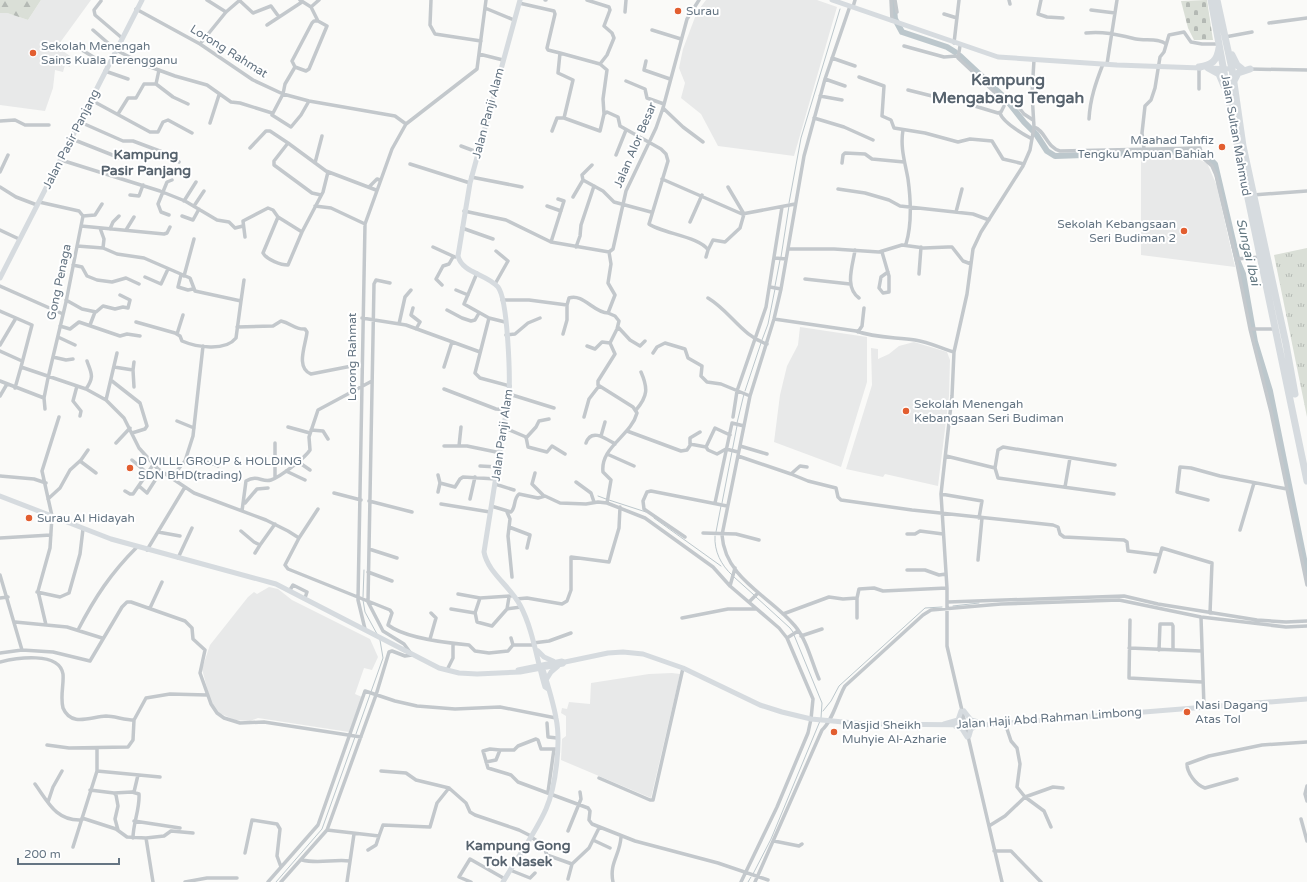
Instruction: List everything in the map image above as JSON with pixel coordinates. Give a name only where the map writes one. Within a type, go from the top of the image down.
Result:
[{"type":"highway","name":"Jalan Sultan Mahmud","points":[[1211,0],[1219,44],[1233,83],[1238,120],[1253,195],[1276,329],[1307,481]]},
{"type":"highway","name":"Jalan Sultan Mahmud","points":[[1217,0],[1227,45],[1228,94],[1260,257],[1286,344],[1307,458]]},
{"type":"highway","points":[[1199,67],[1214,63],[1218,54],[1219,44]]},
{"type":"highway","points":[[1227,45],[1237,65],[1242,69]]},
{"type":"highway","points":[[1208,68],[1219,74],[1228,94]]},
{"type":"highway","points":[[1233,83],[1237,75],[1250,69]]},
{"type":"main road","name":"Jalan Pasir Panjang","points":[[0,278],[2,269],[72,139],[136,9],[142,0]]},
{"type":"main road","name":"Jalan Panji Alam","points":[[456,257],[477,152],[520,1]]},
{"type":"main road","points":[[835,1],[960,46],[998,57],[1105,64],[1228,68]]},
{"type":"main road","points":[[456,257],[465,267],[495,284]]},
{"type":"main road","name":"Jalan Panji Alam","points":[[495,284],[499,290],[502,300],[510,386],[508,410],[484,544],[485,556],[491,568],[521,607],[534,644],[545,687],[548,689],[556,718],[557,738],[550,793],[543,816],[504,880]]},
{"type":"main road","name":"Jalan Haji Abd Rahman Limbong","points":[[0,496],[83,529],[137,547],[268,581],[290,590],[383,638],[412,655],[447,670],[477,674],[517,671],[608,652],[643,654],[683,668],[760,704],[782,712],[813,719],[865,724],[1005,723],[1307,699]]},
{"type":"main road","points":[[536,652],[557,663],[544,679],[537,673],[527,669],[536,652]]},
{"type":"main road","points":[[945,724],[958,720],[962,711],[971,720],[983,724]]},
{"type":"main road","points":[[945,724],[960,728],[968,737],[972,728],[983,724]]},
{"type":"street","points":[[207,0],[226,12]]},
{"type":"street","points":[[200,44],[226,12],[240,0],[253,13],[272,6],[279,17]]},
{"type":"street","points":[[311,7],[319,0]]},
{"type":"street","points":[[431,0],[430,25],[435,34],[481,41]]},
{"type":"street","name":"Lorong Rahmat","points":[[365,630],[359,609],[359,598],[365,224],[392,149],[406,124],[477,69],[486,0]]},
{"type":"street","points":[[587,0],[609,7],[610,10],[604,26],[612,33],[614,38],[607,55],[600,64]]},
{"type":"street","points":[[625,12],[626,0]]},
{"type":"street","name":"Jalan Alor Besar","points":[[609,252],[613,249],[622,204],[629,184],[649,142],[663,106],[687,19],[699,0]]},
{"type":"street","points":[[819,679],[801,636],[783,614],[758,593],[735,569],[725,552],[720,535],[737,453],[740,446],[742,426],[749,395],[774,319],[804,156],[825,79],[850,6],[855,0]]},
{"type":"street","points":[[891,0],[892,21]]},
{"type":"street","points":[[895,0],[897,12]]},
{"type":"street","points":[[954,43],[959,0]]},
{"type":"street","points":[[1041,0],[1038,14],[1047,17],[1063,18]]},
{"type":"street","points":[[1089,119],[1089,106],[1092,92],[1105,64],[1117,0]]},
{"type":"street","points":[[101,1],[94,10],[95,16],[122,38]]},
{"type":"street","points":[[268,25],[301,1],[311,7],[318,21],[327,26],[309,69],[306,71],[295,67],[292,61],[312,23],[314,21],[318,21]]},
{"type":"street","points":[[520,1],[554,11],[555,17],[547,48],[548,50],[600,64],[606,68],[608,72],[604,88],[602,106],[604,114],[600,131],[564,118],[557,118],[552,131]]},
{"type":"street","points":[[485,8],[514,20]]},
{"type":"street","name":"Lorong Rahmat","points":[[136,9],[200,44],[253,80],[283,94],[309,101],[394,116],[406,124]]},
{"type":"street","points":[[1091,10],[1115,14]]},
{"type":"street","points":[[944,14],[958,18]]},
{"type":"street","points":[[1269,23],[1307,18]]},
{"type":"street","points":[[93,30],[116,50],[158,70],[207,85],[219,95],[231,102],[240,103],[272,113],[274,116],[291,127],[301,116],[309,101]]},
{"type":"street","points":[[652,30],[681,39]]},
{"type":"street","points":[[1144,149],[1142,133],[1145,106],[1151,100],[1155,88],[1160,58],[1164,52],[1169,35],[1184,32],[1191,42],[1202,44],[1219,44]]},
{"type":"street","points":[[1225,37],[1252,32]]},
{"type":"street","points":[[1086,33],[1112,33],[1136,39],[1161,41],[1166,44]]},
{"type":"street","points":[[904,46],[944,57],[957,56],[1005,103]]},
{"type":"street","points":[[957,56],[960,46]]},
{"type":"street","points":[[82,50],[107,68],[128,79]]},
{"type":"street","points":[[560,53],[558,74],[573,80],[564,118]]},
{"type":"street","points":[[479,54],[503,60]]},
{"type":"street","points":[[832,58],[855,66]]},
{"type":"street","points":[[1002,882],[947,646],[948,602],[941,494],[953,389],[954,352],[968,294],[974,245],[1024,164],[1034,127],[1032,93],[1034,60]]},
{"type":"street","points":[[646,61],[644,70],[670,79]]},
{"type":"street","points":[[272,113],[283,94],[285,84],[295,67]]},
{"type":"street","points":[[1199,67],[1199,89]]},
{"type":"street","points":[[1228,68],[1307,70]]},
{"type":"street","points":[[156,84],[158,70]]},
{"type":"street","points":[[859,77],[884,86],[883,117],[891,120],[894,128],[925,133],[958,142],[970,139],[992,141],[1003,159],[1024,164]]},
{"type":"street","points":[[825,79],[845,86]]},
{"type":"street","points":[[626,81],[645,89],[646,98],[663,106],[683,127],[703,142]]},
{"type":"street","points":[[118,114],[128,98],[136,98],[144,84],[156,84],[173,97],[188,104]]},
{"type":"street","points":[[908,90],[936,97],[959,98],[968,104],[1000,113]]},
{"type":"street","points":[[210,123],[219,95]]},
{"type":"street","points":[[820,96],[842,100]]},
{"type":"street","points":[[1032,138],[1001,118],[1000,113],[1005,103],[1012,99],[1024,114],[1033,120]]},
{"type":"street","points":[[91,100],[153,133],[158,132],[163,122],[168,120],[192,133]]},
{"type":"street","points":[[604,114],[607,112],[618,117],[618,124],[661,149],[666,154],[668,161],[651,212],[649,225],[686,237],[705,246],[708,250]]},
{"type":"street","points":[[814,118],[844,127],[872,140]]},
{"type":"street","points":[[0,121],[10,120],[25,125],[48,125]]},
{"type":"street","points":[[80,122],[124,142],[133,141],[165,153],[179,162]]},
{"type":"street","points":[[1034,127],[1038,129],[1052,148],[1060,152],[1200,148],[1212,166],[1216,175],[1252,329],[1307,585]]},
{"type":"street","points":[[616,154],[626,130]]},
{"type":"street","points":[[903,130],[901,147],[909,185],[910,207],[910,229],[906,244]]},
{"type":"street","points":[[250,148],[266,131],[270,131],[328,172],[376,190]]},
{"type":"street","points":[[315,163],[322,136]]},
{"type":"street","points":[[72,139],[120,158]]},
{"type":"street","points":[[288,143],[274,161],[274,165],[312,193],[320,195]]},
{"type":"street","points":[[461,146],[477,152]]},
{"type":"street","points":[[842,163],[843,154],[851,153],[865,154],[874,159],[904,162]]},
{"type":"street","points":[[0,172],[8,155]]},
{"type":"street","points":[[61,160],[144,185],[184,201],[217,220],[229,222],[235,228],[243,226]]},
{"type":"street","points":[[410,164],[470,183]]},
{"type":"street","points":[[573,197],[583,180],[582,176],[592,165]]},
{"type":"street","points":[[278,217],[263,251],[265,256],[288,265],[302,232],[316,206],[328,172]]},
{"type":"street","points":[[471,177],[522,187]]},
{"type":"street","points":[[369,187],[377,179],[380,180]]},
{"type":"street","points":[[662,179],[744,214],[794,205]]},
{"type":"street","points":[[169,215],[158,209],[158,202],[168,181],[172,180]]},
{"type":"street","points":[[583,180],[594,186],[614,202],[651,212]]},
{"type":"street","points":[[184,201],[196,182]]},
{"type":"street","points":[[130,195],[139,196],[144,185]]},
{"type":"street","points":[[576,247],[580,236],[580,225],[594,186]]},
{"type":"street","points":[[0,187],[16,197],[79,212],[82,216],[95,215],[102,204]]},
{"type":"street","points":[[706,257],[713,240],[725,242],[740,228],[744,214],[728,187]]},
{"type":"street","points":[[956,212],[962,189]]},
{"type":"street","points":[[838,190],[865,193],[889,200],[898,206],[976,215],[989,220]]},
{"type":"street","points":[[194,206],[204,191]]},
{"type":"street","points":[[1253,195],[1307,191]]},
{"type":"street","points":[[690,222],[702,195]]},
{"type":"street","points":[[551,242],[564,201],[558,199]]},
{"type":"street","points":[[316,206],[331,208],[365,224]]},
{"type":"street","points":[[547,206],[561,211]]},
{"type":"street","points":[[733,417],[739,392],[757,340],[771,287],[784,207]]},
{"type":"street","points":[[245,238],[243,226],[245,219],[266,208],[274,210],[278,217],[302,232]]},
{"type":"street","points":[[182,216],[192,220],[199,209]]},
{"type":"street","points":[[464,211],[506,220],[551,242],[609,252],[611,264],[608,283],[615,295],[608,313]]},
{"type":"street","name":"Gong Penaga","points":[[45,409],[44,398],[66,300],[82,216]]},
{"type":"street","points":[[110,229],[113,222],[119,216]]},
{"type":"street","points":[[126,230],[134,217]]},
{"type":"street","points":[[81,226],[166,234],[170,227]]},
{"type":"street","points":[[100,228],[104,239],[103,248]]},
{"type":"street","points":[[462,228],[493,239]]},
{"type":"street","points":[[0,230],[19,239]]},
{"type":"street","points":[[194,239],[178,287],[188,290],[193,289],[208,294],[241,301]]},
{"type":"street","points":[[788,249],[882,252],[888,248],[906,244],[921,247],[952,248],[958,257],[971,264]]},
{"type":"street","points":[[77,246],[103,248],[117,254],[144,258],[191,280],[193,289]]},
{"type":"street","points":[[434,247],[456,257],[450,264],[443,265],[436,279],[442,284]]},
{"type":"street","points":[[919,274],[921,247]]},
{"type":"street","points":[[855,250],[850,284],[854,294],[859,298]]},
{"type":"street","points":[[495,284],[508,260],[496,251]]},
{"type":"street","points":[[882,252],[888,272],[889,291],[883,293],[879,288],[881,277],[888,272]]},
{"type":"street","points":[[1236,259],[1260,257]]},
{"type":"street","points":[[776,258],[785,259]]},
{"type":"street","points":[[73,265],[82,267],[87,276],[97,280],[112,282],[126,278],[139,284]]},
{"type":"street","points":[[145,277],[161,284],[168,268]]},
{"type":"street","points":[[477,273],[464,305],[489,318],[505,322]]},
{"type":"street","points":[[805,279],[850,284]]},
{"type":"street","points":[[136,322],[177,334],[182,341],[203,346],[220,346],[232,342],[237,336],[244,280]]},
{"type":"street","points":[[282,882],[327,830],[376,695],[390,651],[405,656],[412,655],[404,644],[390,636],[379,627],[368,602],[372,319],[374,282],[376,280],[390,283]]},
{"type":"street","points":[[0,286],[63,314]]},
{"type":"street","points":[[771,287],[779,289]]},
{"type":"street","points":[[399,324],[405,297],[411,290]]},
{"type":"street","points":[[456,290],[468,295]]},
{"type":"street","points":[[90,325],[95,312],[103,306],[115,309],[122,307],[128,308],[130,300],[120,295]]},
{"type":"street","points":[[563,334],[567,320],[567,305],[569,298],[572,297],[583,300],[600,311],[614,316],[618,320],[618,326],[610,343],[615,354],[598,381],[599,386],[590,399],[584,417]]},
{"type":"street","points":[[708,298],[722,308],[757,340],[766,343]]},
{"type":"street","points":[[66,300],[82,308],[95,312]]},
{"type":"street","points":[[502,300],[529,300],[567,305]]},
{"type":"street","points":[[414,308],[411,315],[420,322],[416,329]]},
{"type":"street","points":[[858,332],[862,326],[864,308]]},
{"type":"street","points":[[447,310],[471,321],[475,320],[478,313]]},
{"type":"street","points":[[0,311],[32,325],[16,388]]},
{"type":"street","points":[[177,334],[184,315]]},
{"type":"street","points":[[0,345],[16,318]]},
{"type":"street","points":[[364,318],[399,324],[480,352]]},
{"type":"street","points":[[489,318],[475,375],[480,378],[510,386]]},
{"type":"street","points":[[506,335],[515,334],[528,323],[540,318]]},
{"type":"street","points":[[774,319],[883,337],[917,340],[954,352]]},
{"type":"street","points":[[237,327],[272,326],[281,321],[289,323],[298,329],[305,329],[308,332],[302,357],[303,367],[305,371],[311,374],[362,364]]},
{"type":"street","points":[[60,326],[70,329],[79,322],[120,336],[127,334],[140,336]]},
{"type":"street","points":[[618,326],[630,340],[640,346],[644,341]]},
{"type":"street","points":[[1252,329],[1276,329]]},
{"type":"street","points":[[58,337],[75,345]]},
{"type":"street","points":[[444,368],[452,342]]},
{"type":"street","points":[[587,346],[595,349],[602,342],[610,343]]},
{"type":"street","points":[[653,353],[657,347],[665,343],[685,349],[688,358],[702,366],[701,378],[707,382],[718,383],[749,395]]},
{"type":"street","points":[[171,478],[186,458],[194,428],[203,346]]},
{"type":"street","points":[[0,351],[22,361]]},
{"type":"street","points":[[106,400],[112,381],[117,353]]},
{"type":"street","points":[[53,357],[66,360],[73,359]]},
{"type":"street","points":[[86,389],[92,377],[92,368],[87,361]]},
{"type":"street","points":[[134,362],[134,387]]},
{"type":"street","points":[[21,367],[48,378],[86,389],[106,400],[119,412],[130,428],[139,448],[153,465],[161,471],[185,487],[275,524],[299,538]]},
{"type":"street","points":[[114,367],[133,370]]},
{"type":"street","points":[[608,501],[611,480],[603,470],[607,454],[634,422],[637,414],[636,410],[647,388],[641,372]]},
{"type":"street","points":[[0,381],[44,398]]},
{"type":"street","points":[[112,381],[141,404],[147,426],[145,429],[132,433]]},
{"type":"street","points":[[242,511],[246,481],[256,477],[266,480],[275,478],[286,471],[310,450],[310,432],[318,410],[371,381]]},
{"type":"street","points":[[0,396],[6,384]]},
{"type":"street","points":[[77,386],[73,401],[81,411],[80,416]]},
{"type":"street","points":[[599,386],[636,410]]},
{"type":"street","points":[[444,389],[496,409],[508,410]]},
{"type":"street","points":[[509,394],[554,408]]},
{"type":"street","points":[[46,625],[38,592],[50,548],[52,516],[42,469],[59,417]]},
{"type":"street","points":[[549,419],[539,421],[536,428],[526,438],[526,444],[528,447],[547,452],[552,446],[565,454]]},
{"type":"street","points":[[176,421],[194,428]]},
{"type":"street","points":[[601,436],[605,422]]},
{"type":"street","points":[[717,503],[732,423],[742,426]]},
{"type":"street","points":[[288,427],[310,432],[323,431],[328,439]]},
{"type":"street","points":[[459,446],[461,427]]},
{"type":"street","points":[[116,443],[130,428]]},
{"type":"street","points":[[505,428],[526,438]]},
{"type":"street","points":[[706,448],[715,428],[730,434]]},
{"type":"street","points":[[627,431],[665,447],[680,451],[687,450],[691,444],[690,438],[700,432]]},
{"type":"street","points":[[586,443],[591,435],[601,436],[615,444]]},
{"type":"street","points":[[275,443],[275,478]]},
{"type":"street","points":[[691,444],[706,448],[718,454],[728,450],[808,481],[836,488],[838,497],[841,500],[981,518],[1053,525],[1058,527],[1060,534],[1064,537],[1124,540],[1127,542],[1128,551],[1160,555]]},
{"type":"street","points":[[444,446],[483,449],[500,454]]},
{"type":"street","points":[[740,446],[767,454]]},
{"type":"street","points":[[1114,494],[998,478],[995,468],[998,450],[1003,447],[1115,465]]},
{"type":"street","points":[[48,499],[62,485],[72,468],[80,461],[88,450]]},
{"type":"street","points":[[607,454],[634,466]]},
{"type":"street","points":[[946,456],[995,468]]},
{"type":"street","points":[[186,458],[208,461],[218,466]]},
{"type":"street","points":[[1065,487],[1070,458]]},
{"type":"street","points":[[132,460],[146,472]]},
{"type":"street","points":[[80,461],[96,473]]},
{"type":"street","points":[[297,461],[310,470]]},
{"type":"street","points":[[125,491],[132,494],[139,486],[146,472],[153,465]]},
{"type":"street","points":[[480,466],[498,467]]},
{"type":"street","points":[[791,474],[800,466],[806,467]]},
{"type":"street","points":[[1208,500],[1177,492],[1180,467],[1191,468],[1287,489]]},
{"type":"street","points":[[139,486],[147,493],[161,471]]},
{"type":"street","points":[[286,471],[305,480]]},
{"type":"street","points":[[535,473],[532,484],[544,496],[560,503],[586,504],[608,501],[655,521],[663,526],[713,567],[748,602],[788,637],[812,699],[813,719],[777,807],[741,882]]},
{"type":"street","points":[[438,475],[440,483],[438,492]]},
{"type":"street","points":[[0,476],[32,479],[46,483]]},
{"type":"street","points":[[440,483],[455,487],[463,477],[475,477],[495,482],[514,490]]},
{"type":"street","points":[[470,499],[475,477]]},
{"type":"street","points":[[576,482],[590,493],[594,502]]},
{"type":"street","points":[[1240,530],[1254,483]]},
{"type":"street","points":[[147,550],[185,487]]},
{"type":"street","points":[[244,504],[257,489],[268,488]]},
{"type":"street","points":[[685,537],[674,534],[655,521],[643,507],[644,497],[648,491],[717,503],[726,506]]},
{"type":"street","points":[[334,493],[361,500]]},
{"type":"street","points":[[491,506],[506,512],[513,511],[516,498],[519,494],[538,498],[544,496]]},
{"type":"street","points":[[941,494],[982,501],[978,560]]},
{"type":"street","points":[[369,501],[412,512]]},
{"type":"street","points":[[441,504],[490,512]]},
{"type":"street","points":[[458,594],[480,598],[527,598],[562,604],[567,601],[571,590],[571,557],[609,562],[619,528],[620,507]]},
{"type":"street","points":[[318,509],[284,565],[288,569],[391,610],[388,624],[392,628],[409,636],[453,644],[469,645],[475,651],[489,653],[506,652],[513,645],[534,644],[549,641],[571,633]]},
{"type":"street","points":[[506,512],[510,519],[508,545],[511,555],[512,577]]},
{"type":"street","points":[[254,552],[275,524]]},
{"type":"street","points":[[509,527],[530,535],[527,548]]},
{"type":"street","points":[[178,558],[192,528]]},
{"type":"street","points":[[38,592],[60,597],[69,593],[80,554],[83,529]]},
{"type":"street","points":[[241,531],[260,545]]},
{"type":"street","points":[[907,534],[916,534],[920,531],[943,534]]},
{"type":"street","points":[[158,532],[180,536]]},
{"type":"street","points":[[703,533],[720,535],[738,534],[759,540]]},
{"type":"street","points":[[0,538],[51,535]]},
{"type":"street","points":[[78,630],[113,572],[137,547]]},
{"type":"street","points":[[1156,572],[1161,550],[1164,548],[1213,564],[1210,613]]},
{"type":"street","points":[[369,549],[397,558]]},
{"type":"street","points":[[731,585],[735,569]]},
{"type":"street","points":[[907,570],[925,570],[939,575],[946,574]]},
{"type":"street","points":[[368,572],[392,581]]},
{"type":"street","points":[[0,575],[8,597],[22,650]]},
{"type":"street","points":[[150,608],[162,582]]},
{"type":"street","points":[[858,618],[857,598],[859,589],[874,588],[883,591],[947,588]]},
{"type":"street","points":[[744,608],[758,593]]},
{"type":"street","points":[[948,602],[1124,596],[1158,604],[1210,613],[1271,621],[1307,620]]},
{"type":"street","points":[[0,598],[8,597]]},
{"type":"street","points":[[480,598],[475,612],[476,621],[492,626],[507,609],[513,597]]},
{"type":"street","points":[[783,614],[829,597],[843,599],[857,598]]},
{"type":"street","points":[[755,882],[822,729],[827,726],[827,721],[845,686],[923,615],[931,610],[1001,604],[1119,600],[1201,617],[1286,627],[1307,626]]},
{"type":"street","points":[[0,653],[22,650],[61,654],[90,661],[93,659],[102,638],[122,607],[127,602],[150,608],[185,622],[192,628],[194,639],[205,650],[200,671],[207,694],[217,713],[235,722],[264,722],[361,737]]},
{"type":"street","points":[[507,609],[521,607]]},
{"type":"street","points":[[682,618],[721,610],[744,608],[756,609]]},
{"type":"street","points":[[451,609],[471,613],[475,612]]},
{"type":"street","points":[[430,639],[436,618],[431,613]]},
{"type":"street","points":[[1201,617],[1204,707]]},
{"type":"street","points":[[1130,620],[1128,676],[1130,678],[1202,682]]},
{"type":"street","points":[[15,622],[78,630],[102,638]]},
{"type":"street","points":[[1159,650],[1161,624],[1172,624],[1173,650]]},
{"type":"street","points":[[390,636],[392,628]]},
{"type":"street","points":[[801,636],[822,629]]},
{"type":"street","points":[[788,637],[797,631]]},
{"type":"street","points":[[404,644],[409,636]]},
{"type":"street","points":[[511,638],[513,645]]},
{"type":"street","points":[[447,670],[453,658],[453,644]]},
{"type":"street","points":[[1129,648],[1201,651]]},
{"type":"street","points":[[0,662],[23,657],[54,661],[60,667],[63,674],[61,689],[63,708],[71,717],[80,720],[107,716],[134,720]]},
{"type":"street","points":[[599,778],[652,800],[683,668]]},
{"type":"street","points":[[268,882],[318,825],[365,691],[417,706],[455,709],[500,707],[556,718]]},
{"type":"street","points":[[47,745],[69,748],[129,747],[133,740],[134,720],[144,699],[149,696],[207,694]]},
{"type":"street","points":[[547,723],[548,737],[557,738]]},
{"type":"street","points":[[1005,723],[1011,742],[1017,748],[1020,764],[1017,787],[1025,797],[1044,811],[1051,827]]},
{"type":"street","points":[[555,749],[540,748],[538,740],[536,739],[518,746],[514,750],[490,749],[483,751],[487,767],[489,769],[510,775],[518,782],[589,809],[589,822],[599,828],[621,837],[747,872],[768,880]]},
{"type":"street","points":[[1237,779],[1205,788],[1198,784],[1192,777],[1187,764],[1209,756],[1262,746],[1307,742]]},
{"type":"street","points":[[73,847],[97,771],[97,748]]},
{"type":"street","points":[[486,762],[496,760],[500,750]]},
{"type":"street","points":[[48,802],[53,787],[62,771]]},
{"type":"street","points":[[97,771],[160,777]]},
{"type":"street","points":[[381,771],[406,773],[416,780],[449,788],[466,803],[470,812],[519,830],[543,845],[546,855],[572,864]]},
{"type":"street","points":[[134,792],[138,775]]},
{"type":"street","points":[[35,784],[59,816],[73,820],[82,819],[118,830],[126,837],[146,838],[164,836],[171,831],[193,833]]},
{"type":"street","points":[[1307,786],[1305,794],[1307,801]]},
{"type":"street","points":[[989,826],[1005,816],[1025,797],[1053,787],[1063,788]]},
{"type":"street","points":[[368,850],[376,845],[382,825],[430,827],[437,803],[449,788]]},
{"type":"street","points":[[90,790],[114,793],[134,792],[139,794],[139,804],[134,821],[133,838]]},
{"type":"street","points":[[568,831],[582,796],[580,792]]},
{"type":"street","points":[[114,793],[117,798],[118,806],[115,819],[118,830]]},
{"type":"street","points":[[1301,819],[1307,841]]},
{"type":"street","points":[[245,853],[252,821],[260,820],[278,824],[280,828],[277,859],[281,867]]},
{"type":"street","points":[[134,821],[180,828]]},
{"type":"street","points":[[568,879],[572,864],[588,850],[599,828]]},
{"type":"street","points":[[327,830],[379,836]]},
{"type":"street","points":[[347,882],[354,834]]},
{"type":"street","points":[[612,882],[611,870],[614,858],[620,849],[621,837]]},
{"type":"street","points":[[146,838],[153,882]]},
{"type":"street","points":[[593,840],[610,848]]},
{"type":"street","points":[[774,841],[799,846],[802,844]]},
{"type":"street","points":[[994,851],[1012,851],[1041,882]]},
{"type":"street","points":[[277,859],[288,860]]},
{"type":"street","points":[[471,882],[459,877],[470,859],[504,880]]},
{"type":"street","points":[[302,860],[311,862],[332,860],[350,861]]},
{"type":"street","points":[[510,870],[530,878],[535,873]]},
{"type":"street","points":[[185,882],[207,878],[237,878]]},
{"type":"shaded area","name":"Sekolah Menengah Sains Kuala Terengganu","points":[[41,0],[91,0],[59,44],[63,51],[70,56],[70,67],[65,65],[63,72],[55,70],[53,88],[45,111],[0,105],[0,13],[7,13],[28,20]]},
{"type":"shaded area","points":[[706,0],[817,0],[837,7],[794,156],[718,146],[701,114],[681,98],[685,83],[679,68],[683,49],[697,12]]},
{"type":"shaded area","name":"Sekolah Kebangsaan Seri Budiman 2","points":[[1198,154],[1200,160],[1207,163],[1217,186],[1235,267],[1141,255],[1141,156]]},
{"type":"shaded area","points":[[800,327],[867,337],[867,382],[841,467],[774,442],[780,395],[787,366],[798,345]]},
{"type":"shaded area","name":"Sekolah Menengah Kebangsaan Seri Budiman","points":[[914,342],[947,352],[950,360],[949,396],[938,486],[885,474],[883,477],[846,469],[872,385],[871,348],[878,349],[878,359],[889,354],[899,346]]},
{"type":"shaded area","points":[[269,587],[278,589],[292,600],[370,639],[378,657],[372,670],[364,668],[355,694],[362,697],[349,732],[258,718],[250,721],[235,720],[217,712],[210,699],[202,669],[210,645],[248,597],[254,592],[257,594]]},
{"type":"shaded area","points":[[649,674],[680,674],[651,798],[561,760],[562,739],[566,736],[566,716],[561,713],[562,708],[567,709],[569,702],[590,704],[591,683]]},
{"type":"green space","points":[[0,0],[41,0],[28,20],[7,13],[0,13]]},
{"type":"green space","points":[[1207,0],[1213,40],[1194,40],[1188,28],[1181,1]]},
{"type":"green space","points":[[1307,248],[1307,417],[1274,255]]},
{"type":"waterway","name":"Sungai Ibai","points":[[893,0],[895,19],[902,32],[947,47],[955,52]]},
{"type":"waterway","points":[[789,203],[801,138],[840,9]]},
{"type":"waterway","name":"Sungai Ibai","points":[[960,56],[1006,99]]},
{"type":"waterway","name":"Sungai Ibai","points":[[1009,103],[1036,134],[1047,151],[1055,156],[1195,151],[1210,159],[1215,164],[1238,262],[1243,274],[1255,342],[1270,391],[1307,574]]},
{"type":"waterway","points":[[781,257],[789,206]]},
{"type":"waterway","points":[[775,286],[780,260]]},
{"type":"waterway","points":[[762,340],[768,324],[775,289]]},
{"type":"waterway","points":[[745,391],[761,343]]},
{"type":"waterway","points":[[737,423],[744,394]]},
{"type":"waterway","points":[[722,503],[737,426]]},
{"type":"waterway","points":[[598,496],[606,499]]},
{"type":"waterway","points":[[609,500],[646,512]]},
{"type":"waterway","points":[[716,532],[721,506]]},
{"type":"waterway","points":[[654,518],[721,566]]},
{"type":"waterway","points":[[715,536],[719,557],[732,575]]},
{"type":"waterway","points":[[363,597],[364,570]]},
{"type":"waterway","points":[[734,577],[754,595]]},
{"type":"waterway","points":[[756,597],[793,632]]},
{"type":"waterway","points":[[363,600],[365,612],[377,634]]},
{"type":"waterway","points":[[953,606],[979,603]]},
{"type":"waterway","points":[[823,711],[831,701],[839,686],[925,608],[942,607]]},
{"type":"waterway","points":[[794,635],[822,703],[821,718]]},
{"type":"waterway","points":[[356,734],[383,658],[380,640]]},
{"type":"waterway","points":[[753,874],[771,839],[820,721]]},
{"type":"waterway","points":[[276,882],[322,829],[355,737]]},
{"type":"waterway","points":[[748,882],[751,877]]},
{"type":"place","name":"Surau","points":[[678,11]]},
{"type":"place","name":"Sekolah Menengah Sains Kuala Terengganu","points":[[33,53]]},
{"type":"place","name":"Maahad Tahfiz Tengku Ampuan Bahiah","points":[[1222,147]]},
{"type":"place","name":"Sekolah Kebangsaan Seri Budiman 2","points":[[1184,231]]},
{"type":"place","name":"Sekolah Menengah Kebangsaan Seri Budiman","points":[[906,411]]},
{"type":"place","name":"D VILLL GROUP & HOLDING SDN BHD(trading)","points":[[130,468]]},
{"type":"place","name":"Surau Al Hidayah","points":[[29,518]]},
{"type":"place","name":"Nasi Dagang Atas Tol","points":[[1187,712]]},
{"type":"place","name":"Masjid Sheikh Muhyie Al-Azharie","points":[[834,732]]},
{"type":"district","name":"Kampung Mengabang Tengah","points":[[1008,89]]},
{"type":"district","name":"Kampung Pasir Panjang","points":[[146,162]]},
{"type":"district","name":"Kampung Gong Tok Nasek","points":[[518,854]]}]
